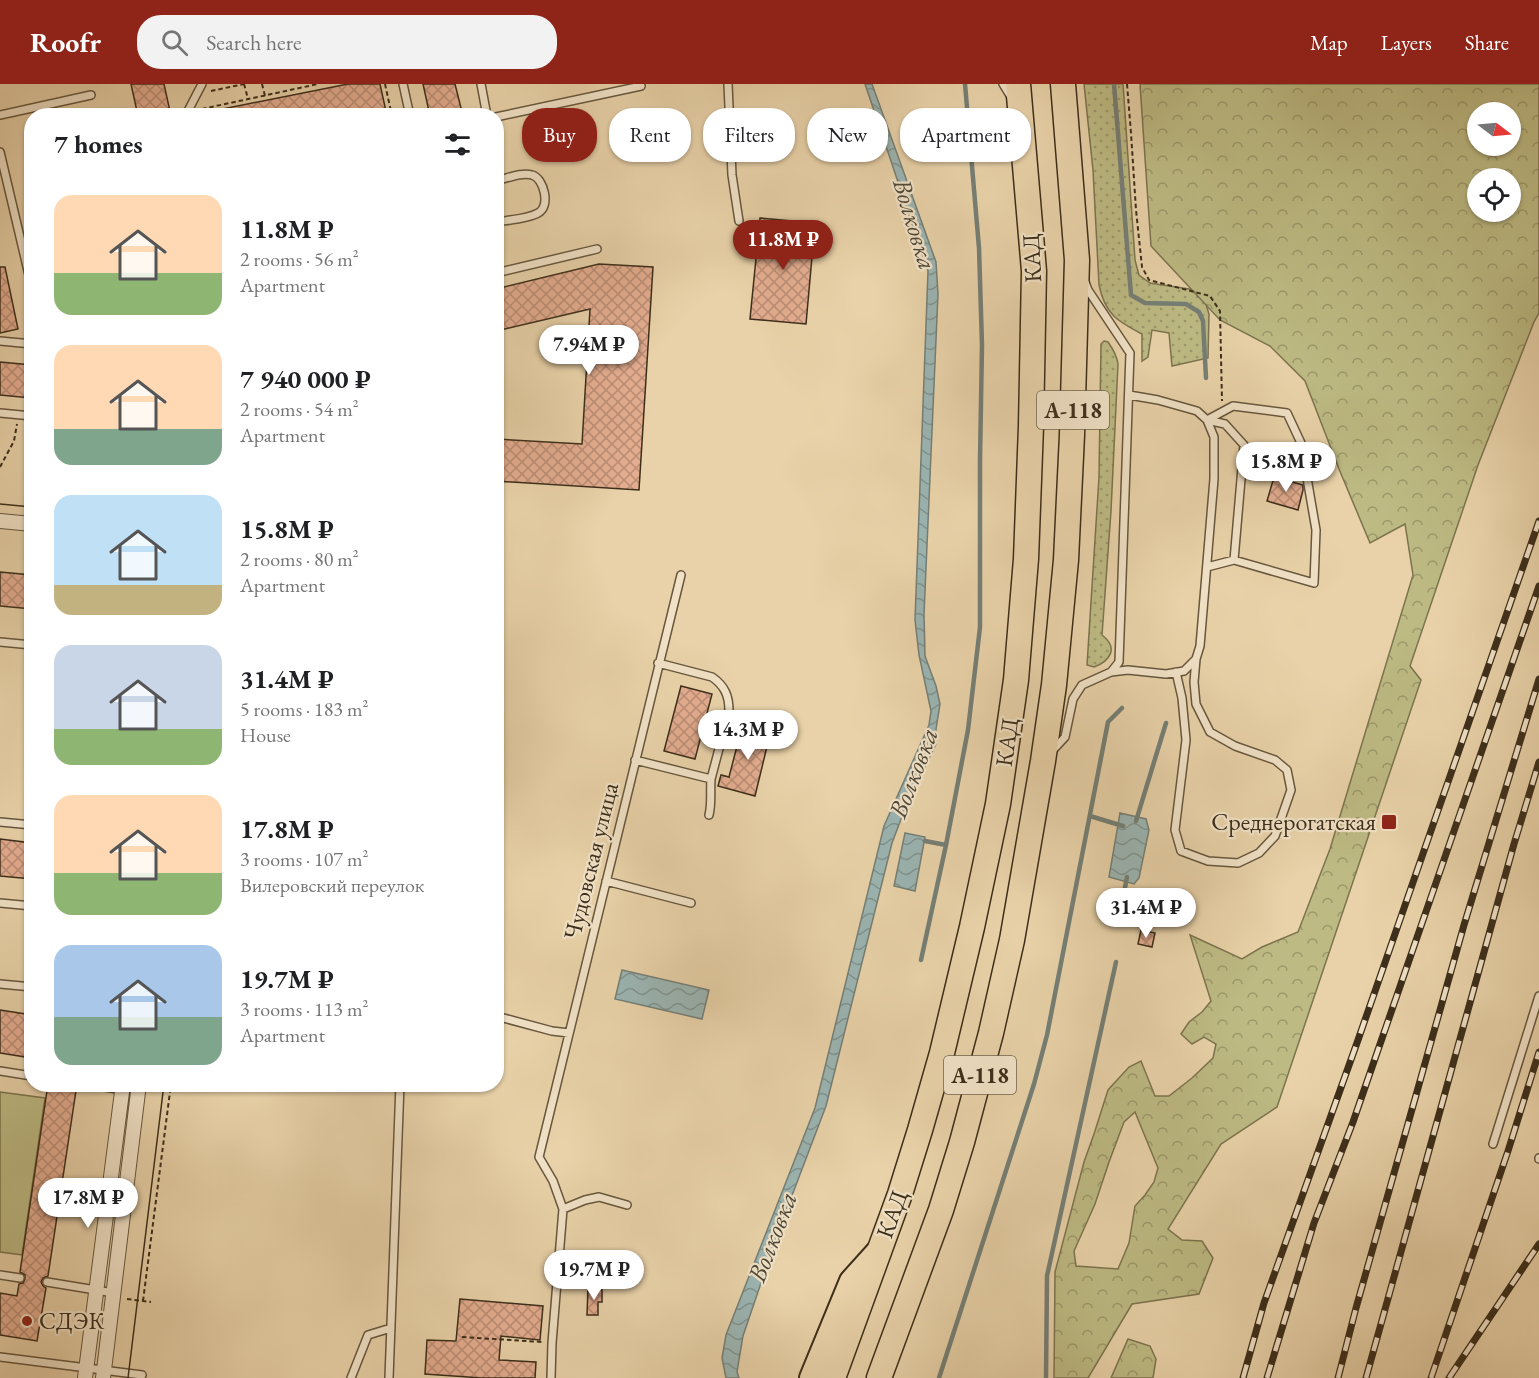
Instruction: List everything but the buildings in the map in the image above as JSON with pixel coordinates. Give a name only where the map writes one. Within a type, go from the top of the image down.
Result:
[{"type":"highway","name":"КАД","points":[[1018,84],[1021,108]]},
{"type":"highway","name":"КАД","points":[[879,1378],[941,1210],[988,1044],[1012,940],[1054,685],[1066,560],[1077,260],[1063,84]]},
{"type":"highway","name":"КАД","points":[[833,1378],[900,1194],[920,1130],[942,1053],[998,804],[1016,680],[1026,559],[1034,271],[1026,162]]},
{"type":"highway","points":[[811,1378],[851,1281],[879,1250]]},
{"type":"street","points":[[0,521],[24,523]]},
{"type":"street","points":[[85,1373],[121,1092]]},
{"type":"street","points":[[104,1374],[120,1296],[139,1092]]},
{"type":"lane","points":[[190,108],[202,84]]},
{"type":"lane","points":[[403,84],[408,108]]},
{"type":"lane","points":[[481,84],[486,108]]},
{"type":"lane","points":[[728,84],[732,175],[739,221]]},
{"type":"lane","points":[[1003,84],[1017,108]]},
{"type":"lane","points":[[504,115],[641,86]]},
{"type":"lane","points":[[32,108],[91,95]]},
{"type":"lane","points":[[0,115],[24,110]]},
{"type":"lane","points":[[0,152],[24,254]]},
{"type":"lane","points":[[504,180],[529,174],[535,176],[542,183],[545,203],[544,209],[537,214],[504,220]]},
{"type":"lane","points":[[504,271],[597,249]]},
{"type":"lane","points":[[1077,260],[1088,290],[1130,353],[1119,662],[1111,672]]},
{"type":"lane","points":[[0,341],[24,343]]},
{"type":"lane","points":[[1129,395],[1197,411],[1207,420],[1214,437],[1215,479],[1200,646],[1196,659],[1194,682],[1196,704],[1210,732],[1235,746],[1275,760],[1287,770],[1291,790],[1275,836],[1259,853],[1238,863],[1208,861],[1180,851],[1175,830],[1186,740],[1182,698],[1176,672]]},
{"type":"lane","points":[[1207,420],[1233,406],[1287,413],[1301,443],[1317,530],[1314,583],[1234,560],[1207,567]]},
{"type":"lane","points":[[0,413],[24,415]]},
{"type":"lane","points":[[1207,420],[1225,424],[1244,445],[1234,560]]},
{"type":"lane","name":"Чудовская улица","points":[[563,1209],[553,1181],[539,1157],[681,574]]},
{"type":"lane","points":[[0,642],[24,644]]},
{"type":"lane","points":[[1043,761],[1065,737],[1073,699],[1083,686],[1111,672],[1128,670],[1166,674],[1184,671],[1196,659]]},
{"type":"lane","points":[[658,663],[712,677],[725,690],[729,701],[729,711],[711,779],[712,803],[709,815]]},
{"type":"lane","points":[[635,760],[711,779]]},
{"type":"lane","points":[[0,822],[24,824]]},
{"type":"lane","points":[[606,881],[691,903]]},
{"type":"lane","points":[[0,903],[24,905]]},
{"type":"lane","points":[[0,984],[24,986]]},
{"type":"lane","points":[[1493,1144],[1539,996]]},
{"type":"lane","points":[[504,1018],[569,1033]]},
{"type":"lane","points":[[0,1071],[24,1075]]},
{"type":"lane","points":[[389,1378],[400,1092]]},
{"type":"lane","points":[[550,1378],[563,1209],[599,1197],[627,1205]]},
{"type":"lane","points":[[0,1275],[20,1278]]},
{"type":"lane","points":[[47,1282],[120,1296]]},
{"type":"lane","points":[[351,1378],[368,1335],[391,1328]]},
{"type":"lane","points":[[0,1357],[85,1373],[142,1375]]},
{"type":"path","points":[[211,91],[244,84],[248,99]]},
{"type":"path","points":[[262,84],[265,96]]},
{"type":"path","points":[[297,84],[298,88]]},
{"type":"path","points":[[208,108],[318,84]]},
{"type":"path","points":[[386,84],[390,108]]},
{"type":"path","points":[[1126,84],[1142,267],[1149,280],[1209,296],[1220,311],[1222,412]]},
{"type":"path","points":[[199,102],[199,108]]},
{"type":"path","points":[[0,467],[14,441],[18,415]]},
{"type":"path","points":[[143,1300],[170,1092]]},
{"type":"path","points":[[120,1296],[151,1302]]},
{"type":"path","points":[[462,1337],[552,1343]]},
{"type":"green space","points":[[1084,84],[1123,84],[1135,260],[1139,275],[1150,283],[1202,291],[1209,314],[1208,358],[1172,366],[1169,333],[1152,330],[1148,357],[1142,361],[1142,334],[1113,315],[1105,303],[1099,285],[1093,170]]},
{"type":"green space","points":[[1140,84],[1539,84],[1539,313],[1478,465],[1410,666],[1421,680],[1277,1107],[1221,1144],[1168,1229],[1182,1240],[1202,1241],[1213,1258],[1199,1294],[1132,1304],[1088,1378],[1054,1378],[1055,1272],[1084,1162],[1108,1090],[1129,1067],[1141,1061],[1155,1096],[1169,1096],[1213,1058],[1216,1044],[1204,1037],[1192,1044],[1181,1034],[1189,1022],[1211,1001],[1190,935],[1242,959],[1262,947],[1298,932],[1330,849],[1413,575],[1405,524],[1370,543],[1305,381],[1270,346],[1220,320],[1151,246]],"holes":[[[1135,1112],[1158,1168],[1154,1182],[1135,1206],[1129,1243],[1118,1269],[1076,1266],[1074,1251],[1095,1204],[1124,1122]]]},
{"type":"green space","points":[[1104,341],[1112,347],[1118,364],[1102,635],[1111,649],[1108,658],[1094,667],[1087,665],[1099,477],[1101,344]]},
{"type":"green space","points":[[0,1092],[45,1098],[22,1255],[0,1252]]},
{"type":"green space","points":[[1128,1339],[1150,1346],[1156,1359],[1153,1378],[1111,1378]]},
{"type":"water","points":[[865,84],[872,84],[881,108],[873,108]]},
{"type":"water","name":"Волковка","points":[[888,128],[936,262],[938,294],[924,614],[925,656],[940,704],[936,744],[906,806],[892,843],[826,1106],[780,1227],[743,1336],[737,1372],[739,1378],[726,1378],[722,1358],[726,1335],[815,1108],[884,826],[929,725],[931,711],[919,655],[915,620],[928,271],[888,152]]},
{"type":"water","points":[[1120,813],[1146,819],[1149,830],[1139,878],[1134,884],[1109,877]]},
{"type":"water","points":[[905,833],[925,837],[915,891],[894,886]]},
{"type":"water","points":[[622,970],[709,990],[702,1019],[615,999]]},
{"type":"waterway","points":[[921,960],[968,730],[980,627],[982,345],[979,248],[965,84]]},
{"type":"waterway","points":[[1114,84],[1131,295],[1145,303],[1186,304],[1199,312],[1203,321],[1206,378]]},
{"type":"waterway","points":[[939,1378],[1034,1084],[1047,1035],[1108,722],[1122,708]]},
{"type":"waterway","points":[[1136,821],[1166,723]]},
{"type":"waterway","points":[[1090,816],[1123,826]]},
{"type":"waterway","points":[[925,841],[946,845]]},
{"type":"waterway","points":[[1122,903],[1127,877]]},
{"type":"waterway","points":[[1046,1378],[1047,1276],[1116,962]]},
{"type":"tram line","points":[[0,504],[24,506]]},
{"type":"tram line","points":[[128,1378],[163,1092]]},
{"type":"railway","points":[[1243,1378],[1264,1303],[1539,521]]},
{"type":"railway","points":[[1267,1378],[1314,1223],[1353,1122],[1539,586]]},
{"type":"railway","points":[[1338,1378],[1464,925],[1539,679]]},
{"type":"railway","points":[[1366,1378],[1514,844],[1539,762]]},
{"type":"railway","points":[[1431,1378],[1539,1052]]},
{"type":"railway","points":[[1449,1378],[1539,1244]]},
{"type":"place","name":"Среднерогатская","points":[[1389,822]]},
{"type":"place","name":"СДЭК","points":[[27,1321]]}]
